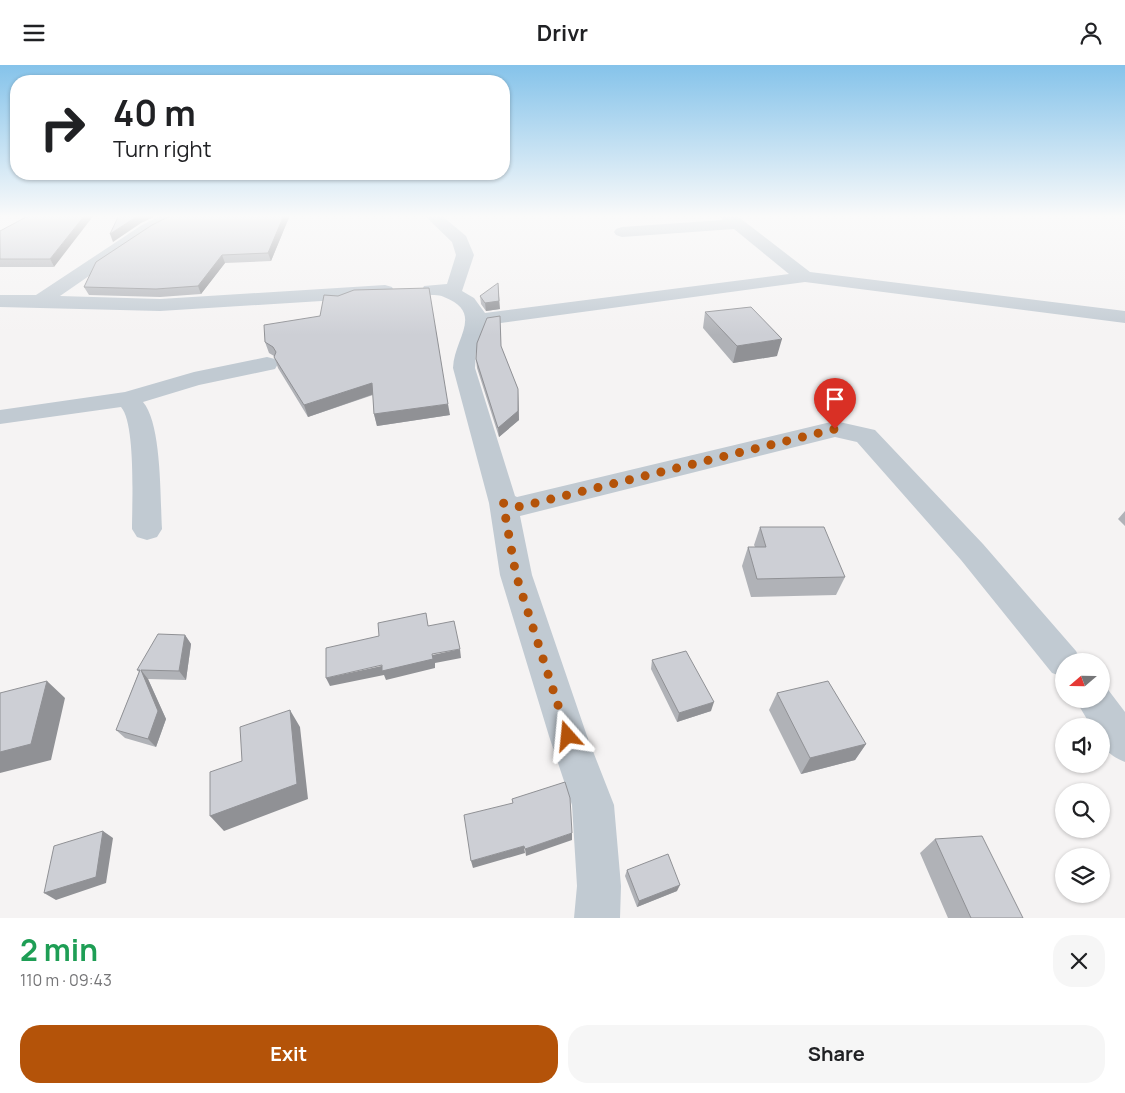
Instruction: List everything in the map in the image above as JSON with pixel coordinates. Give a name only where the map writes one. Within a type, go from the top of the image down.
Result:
[{"type":"street","points":[[40,301],[108,255]]},
{"type":"street","points":[[0,301],[160,305],[408,290],[446,290],[455,288],[465,255]]},
{"type":"street","points":[[776,255],[805,277]]},
{"type":"street","points":[[477,320],[805,277],[1125,317]]},
{"type":"street","points":[[446,290],[474,309],[477,320],[465,350],[464,368],[503,503],[516,575],[568,736],[593,805],[599,886],[597,918]]},
{"type":"street","points":[[0,417],[127,399],[194,379],[267,363]]},
{"type":"street","points":[[127,399],[136,409],[143,434],[147,529]]},
{"type":"street","points":[[503,503],[517,507],[531,504],[835,429],[866,437],[972,552],[1056,653]]},
{"type":"street","points":[[1100,708],[1125,743]]},
{"type":"building","points":[[0,255],[53,255],[50,259],[0,259]]},
{"type":"building","points":[[107,255],[226,255],[222,255],[198,286],[156,289],[84,287],[96,262]]},
{"type":"building","points":[[498,283],[499,301],[485,303],[480,296]]},
{"type":"building","points":[[429,288],[448,404],[374,414],[372,383],[304,405],[274,357],[276,352],[273,347],[265,342],[264,325],[320,316],[324,295],[338,296],[354,290]]},
{"type":"building","points":[[751,307],[782,339],[737,346],[705,312]]},
{"type":"building","points":[[500,316],[501,346],[518,389],[518,411],[498,428],[476,359],[477,343],[487,318]]},
{"type":"building","points":[[760,527],[824,527],[845,577],[757,579],[748,547],[766,547]]},
{"type":"building","points":[[426,613],[428,626],[454,621],[460,649],[432,654],[433,659],[382,671],[382,665],[326,678],[326,648],[379,636],[378,623]]},
{"type":"building","points":[[158,634],[185,635],[179,671],[141,670],[158,711],[148,739],[116,730],[140,670],[137,670]]},
{"type":"building","points":[[686,651],[714,702],[679,713],[652,660]]},
{"type":"building","points":[[47,681],[31,744],[0,752],[0,693]]},
{"type":"building","points":[[828,681],[866,744],[810,758],[777,693]]},
{"type":"building","points":[[290,710],[297,784],[210,816],[210,772],[242,761],[240,727]]},
{"type":"building","points":[[565,782],[570,798],[572,833],[525,849],[524,846],[471,861],[464,815],[513,803],[512,799]]},
{"type":"building","points":[[103,831],[96,877],[44,893],[54,846]]},
{"type":"building","points":[[982,836],[1023,918],[971,918],[935,839]]},
{"type":"building","points":[[668,854],[680,885],[639,901],[627,870]]},
{"type":"route","points":[[568,736],[516,575],[503,503],[517,507],[531,504],[714,457],[835,429]]}]
